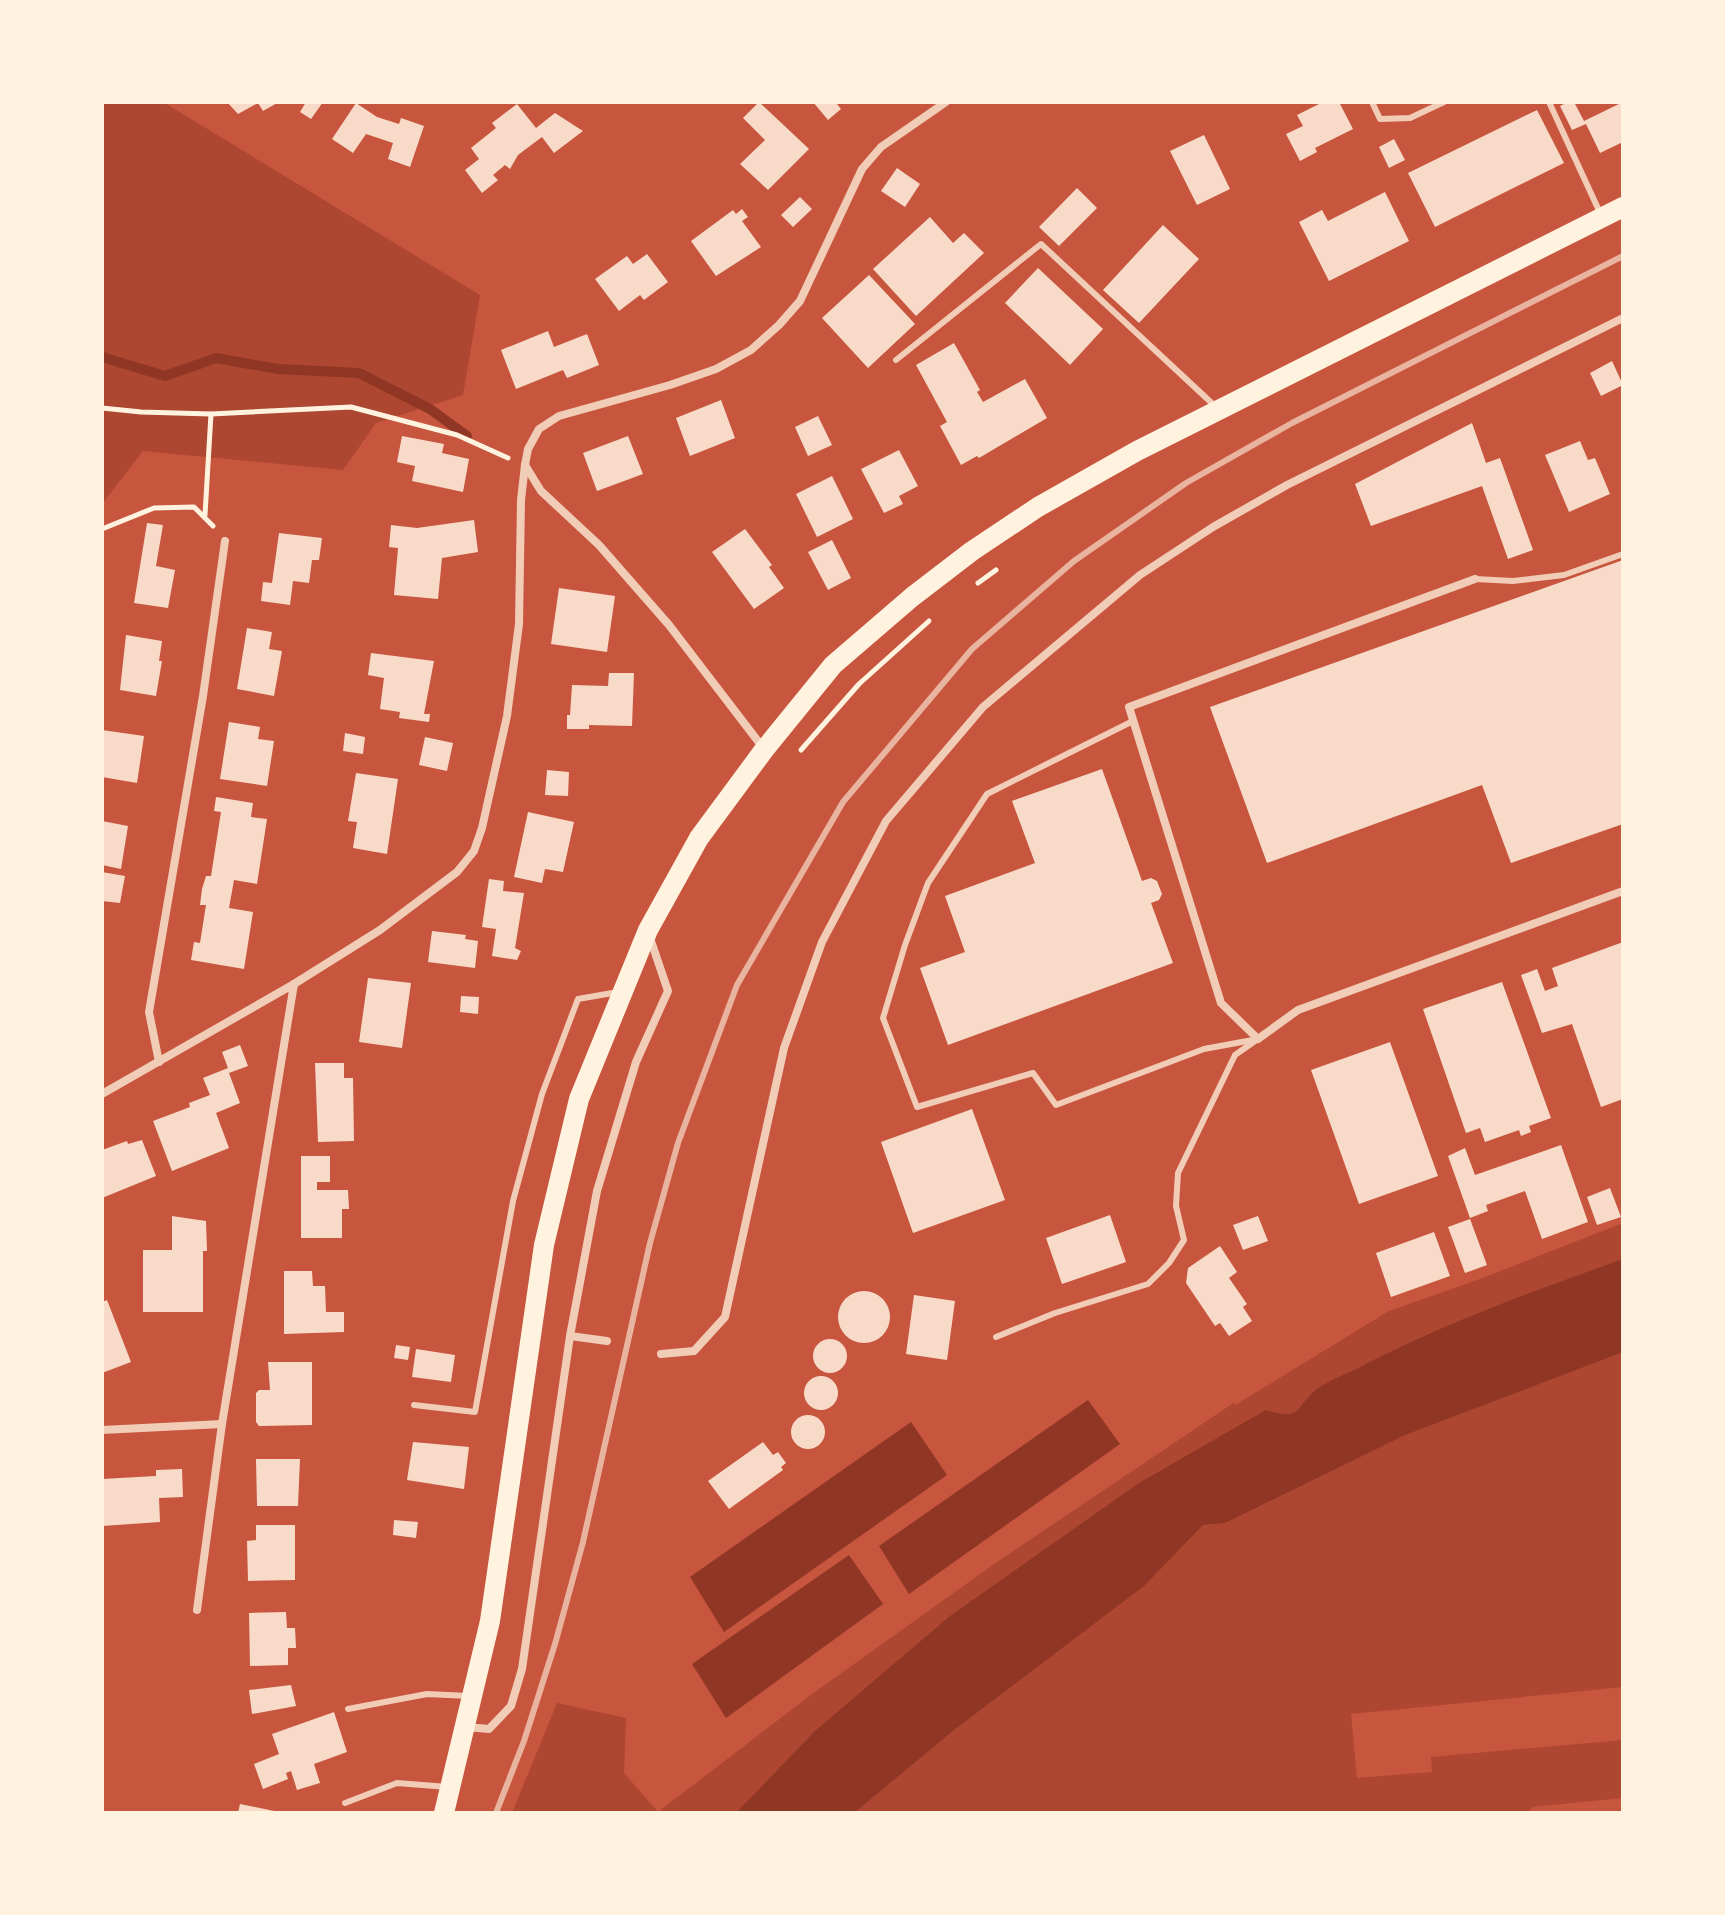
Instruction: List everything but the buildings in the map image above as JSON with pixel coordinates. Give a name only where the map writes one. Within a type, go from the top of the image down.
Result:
[{"type":"main road","points":[[444,1813],[490,1621],[544,1245],[579,1099],[648,930],[699,838],[764,750],[833,665],[912,597],[972,551],[1038,507],[1137,451],[1623,207]]},
{"type":"street","points":[[102,1094],[294,984],[402,914],[457,872],[474,851],[485,814],[511,685],[519,624],[521,500],[528,449],[539,429],[559,416],[716,369],[761,342],[800,301],[862,169],[881,147],[946,102]]},
{"type":"street","points":[[661,1354],[694,1351],[725,1317],[784,1048],[822,942],[886,821],[983,707],[1140,575],[1213,527],[1287,485],[1623,318]]},
{"type":"street","points":[[525,465],[541,491],[599,545],[641,592],[764,750]]},
{"type":"street","points":[[159,1062],[149,1012],[203,696],[225,541]]},
{"type":"street","points":[[1475,579],[1129,707],[1221,1003],[1258,1039],[1298,1010],[1623,891]]},
{"type":"street","points":[[466,1727],[489,1729],[511,1706],[522,1669],[570,1336],[597,1191],[636,1062],[668,991],[648,930]]},
{"type":"street","points":[[197,1610],[222,1424],[294,984]]},
{"type":"street","points":[[570,1336],[607,1341]]},
{"type":"street","points":[[102,1430],[222,1424]]},
{"type":"lane","points":[[1372,102],[1380,119],[1410,118],[1444,102]]},
{"type":"lane","points":[[1549,102],[1602,217]]},
{"type":"lane","points":[[896,360],[1041,244],[1218,409]]},
{"type":"lane","points":[[1475,579],[1513,581],[1564,575],[1623,554]]},
{"type":"lane","points":[[1133,721],[987,794],[928,883],[883,1018],[917,1107],[1033,1073],[1056,1105],[1204,1049],[1258,1039]]},
{"type":"lane","points":[[414,1405],[475,1412],[513,1201],[542,1094],[578,999],[623,992]]},
{"type":"lane","points":[[996,1337],[1055,1313],[1148,1284],[1169,1263],[1184,1240],[1176,1206],[1178,1173],[1235,1055],[1258,1039]]},
{"type":"lane","points":[[348,1709],[427,1694],[473,1697]]},
{"type":"lane","points":[[345,1803],[397,1783],[452,1788]]},
{"type":"path","points":[[102,408],[211,414],[351,407],[457,435],[525,465]]},
{"type":"path","points":[[205,516],[211,414]]},
{"type":"path","points":[[102,529],[154,508],[194,507],[225,541]]},
{"type":"shaded area","points":[[102,102],[163,102],[480,295],[463,395],[376,423],[343,470],[143,451],[102,504]]},
{"type":"shaded area","points":[[1623,1223],[1623,1687],[1351,1714],[1357,1778],[1432,1772],[1431,1757],[1623,1740],[1623,1798],[1533,1807],[1527,1813],[512,1813],[557,1703],[626,1718],[624,1773],[658,1812],[812,1694],[997,1562],[1235,1402],[1235,1405],[1389,1311]]},
{"type":"shaded area","points":[[1623,1259],[1623,1352],[1405,1435],[1225,1523],[1203,1525],[1144,1586],[954,1730],[854,1813],[736,1813],[815,1731],[950,1616],[1139,1483],[1266,1410],[1292,1414],[1326,1384],[1424,1336]]},
{"type":"shaded area","points":[[1088,1400],[1120,1444],[909,1594],[879,1546]]},
{"type":"shaded area","points":[[911,1422],[947,1475],[724,1632],[690,1577]]},
{"type":"shaded area","points":[[849,1555],[883,1604],[726,1718],[692,1664]]},
{"type":"waterway","points":[[102,357],[165,376],[216,358],[278,369],[359,373],[430,409],[467,436]]},
{"type":"railway","points":[[496,1813],[524,1741],[583,1542],[650,1243],[678,1143],[737,985],[843,802],[972,649],[1074,561],[1186,483],[1292,423],[1623,256]]}]
